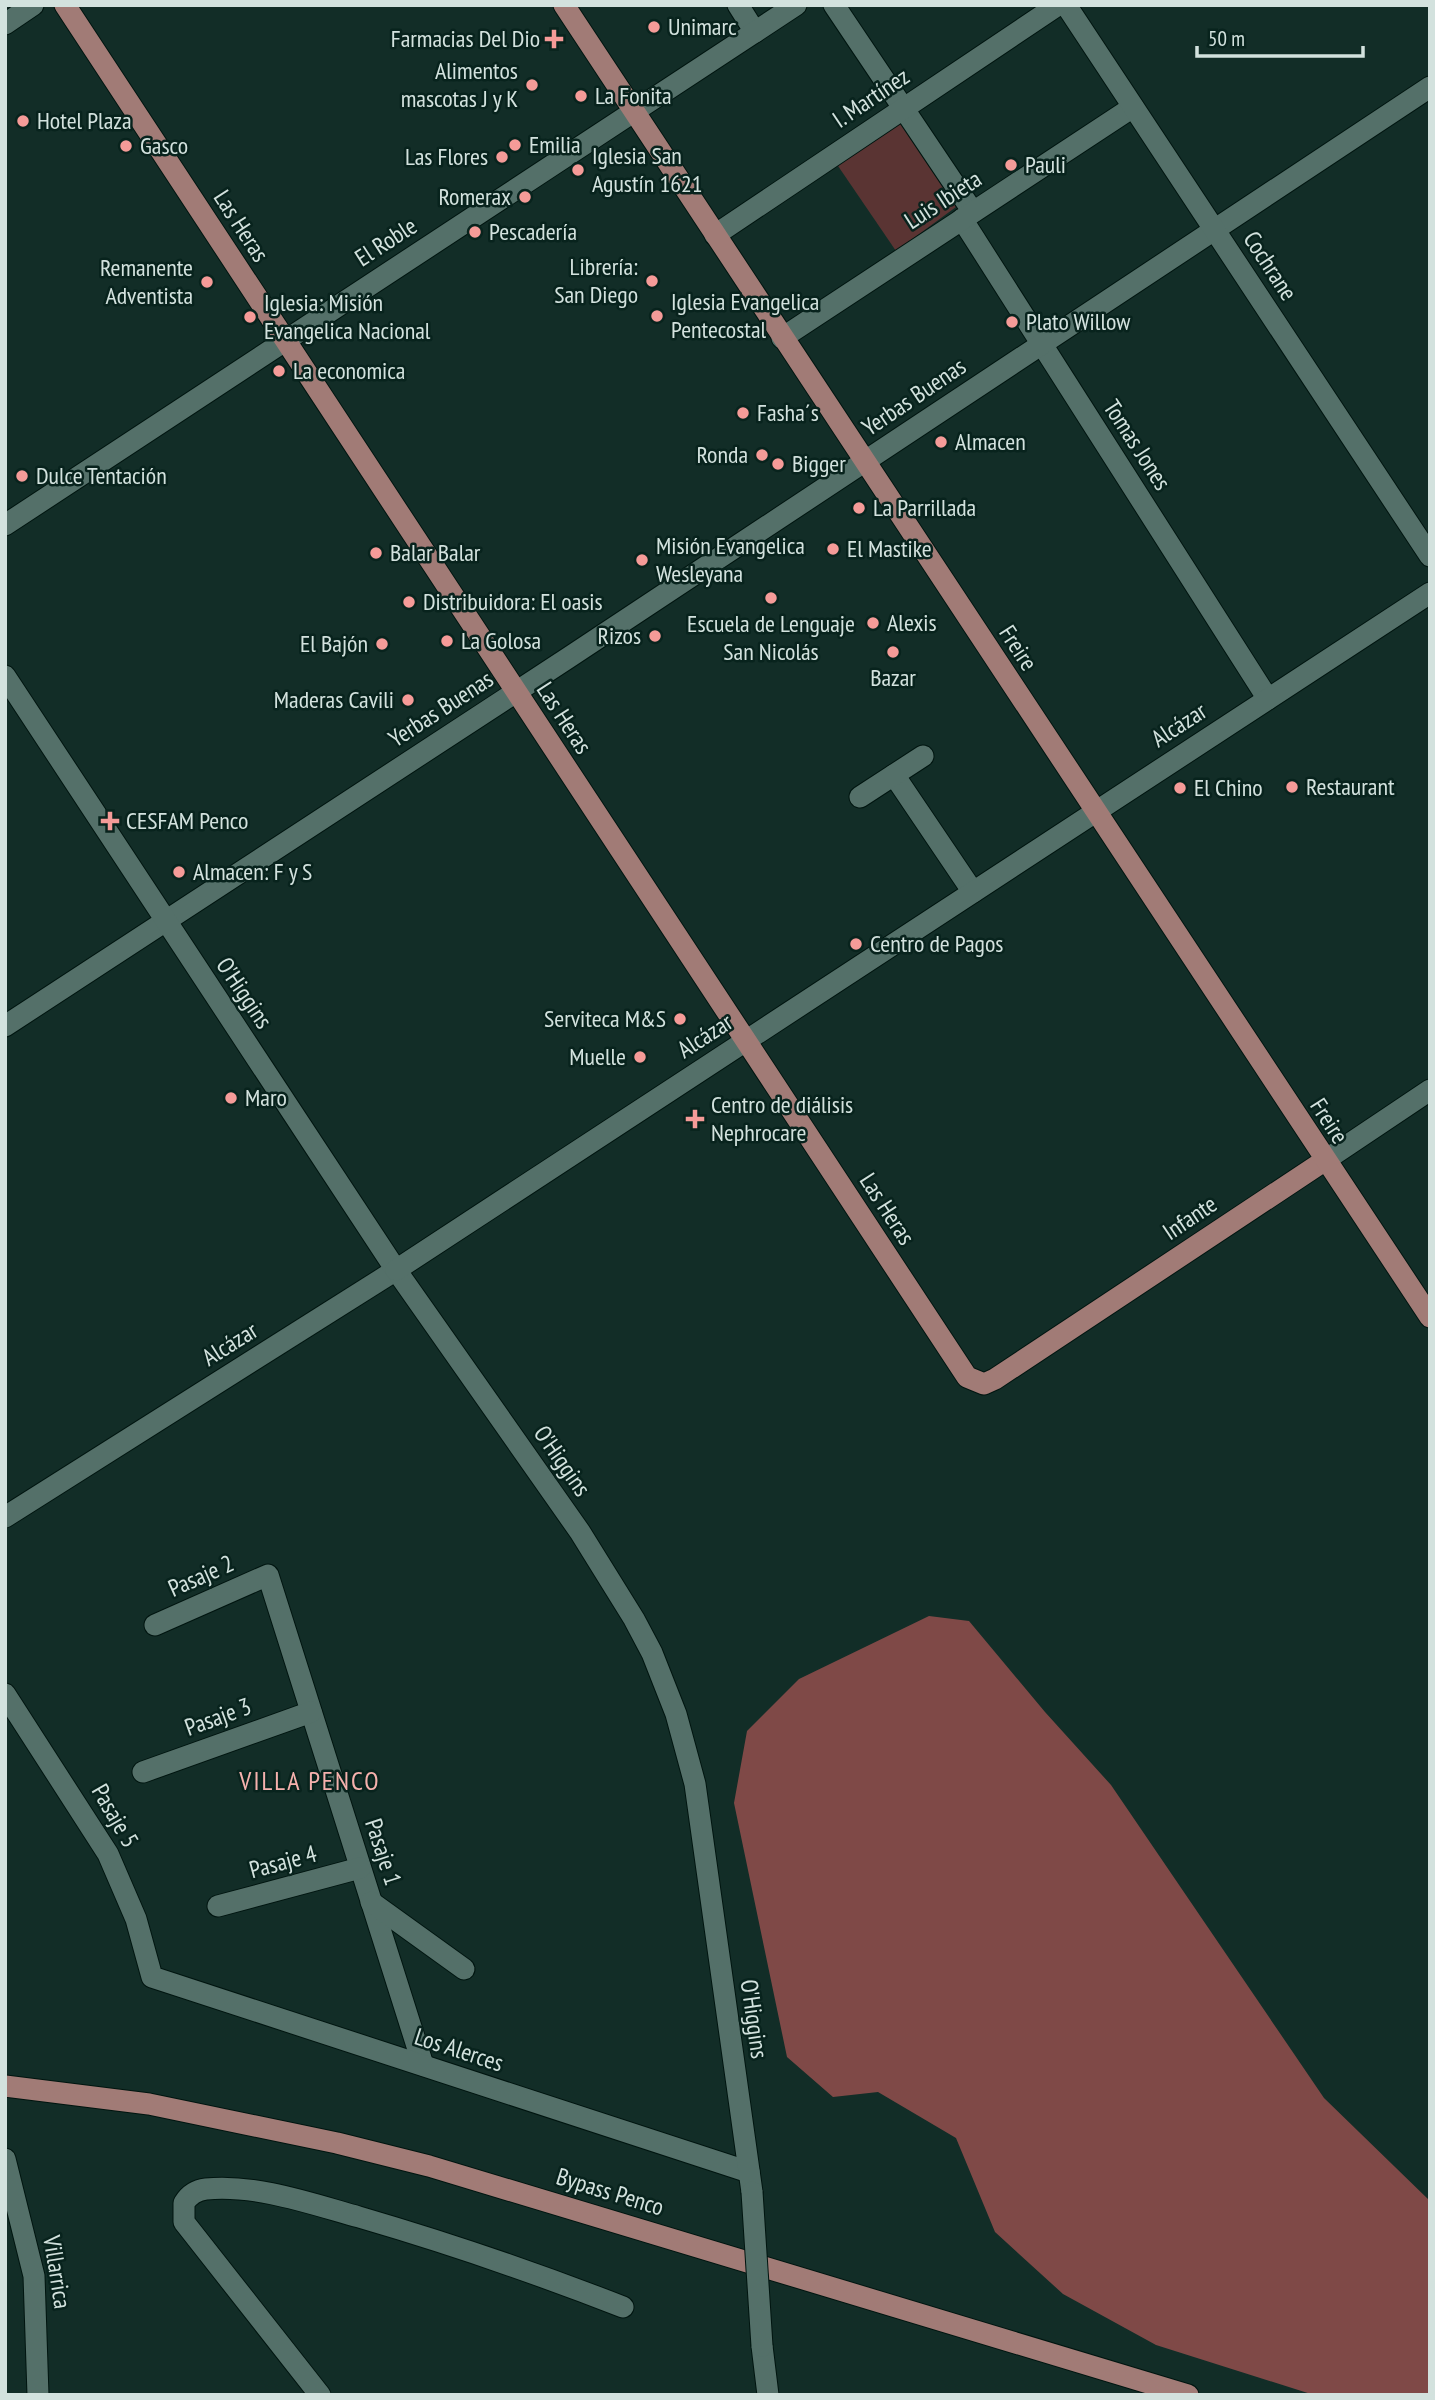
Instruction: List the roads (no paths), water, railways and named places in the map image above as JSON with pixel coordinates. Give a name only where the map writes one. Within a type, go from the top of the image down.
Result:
[{"type":"main road","name":"Las Heras","points":[[65,5],[963,1372],[978,1383]]},
{"type":"main road","name":"Freire","points":[[564,5],[1324,1161],[1430,1317]]},
{"type":"main road","name":"Infante","points":[[978,1383],[995,1379],[1324,1161]]},
{"type":"main road","name":"Bypass Penco","points":[[5,2086],[149,2104],[270,2128],[416,2163],[508,2188],[814,2284],[1188,2395]]},
{"type":"street","points":[[5,24],[33,5]]},
{"type":"street","points":[[738,5],[755,32]]},
{"type":"street","name":"El Roble","points":[[5,525],[796,5]]},
{"type":"street","name":"Tomas Jones","points":[[834,5],[903,109],[1041,344],[1268,699]]},
{"type":"street","name":"I. Martínez","points":[[715,235],[1058,5]]},
{"type":"street","name":"Cochrane","points":[[1066,5],[1430,556]]},
{"type":"street","name":"Yerbas Buenas","points":[[5,1026],[1430,87]]},
{"type":"street","name":"Luis Ibieta","points":[[782,338],[1133,107]]},
{"type":"street","name":"Alcázar","points":[[5,1517],[396,1270],[1430,593]]},
{"type":"street","name":"O'Higgins","points":[[5,676],[396,1270],[610,1579],[634,1619],[667,1688],[685,1741],[695,1784],[751,2182],[768,2395]]},
{"type":"street","points":[[860,797],[923,756]]},
{"type":"street","points":[[894,775],[973,892]]},
{"type":"street","name":"Infante","points":[[1324,1161],[1430,1090]]},
{"type":"street","name":"Pasaje 2","points":[[155,1625],[268,1575]]},
{"type":"street","name":"Pasaje 1","points":[[268,1575],[423,2065]]},
{"type":"street","name":"Pasaje 5","points":[[5,1694],[72,1793],[108,1854],[136,1919],[152,1977]]},
{"type":"street","name":"Pasaje 3","points":[[143,1772],[311,1712]]},
{"type":"street","name":"Pasaje 4","points":[[218,1906],[360,1868]]},
{"type":"street","points":[[371,1902],[464,1969]]},
{"type":"street","name":"Los Alerces","points":[[152,1977],[423,2065],[751,2182]]},
{"type":"street","name":"Villarrica","points":[[5,2159],[34,2276],[38,2395]]},
{"type":"street","points":[[320,2395],[189,2228],[182,2216],[184,2203],[200,2191],[246,2191],[278,2196],[470,2252],[623,2307]]},
{"type":"place","name":"Unimarc","points":[[654,27]]},
{"type":"place","name":"Farmacias Del Dio","points":[[554,39]]},
{"type":"place","name":"Alimentos mascotas J y K","points":[[532,85]]},
{"type":"place","name":"La Fonita","points":[[581,96]]},
{"type":"place","name":"Hotel Plaza","points":[[23,121]]},
{"type":"place","name":"Emilia","points":[[515,145]]},
{"type":"place","name":"Gasco","points":[[126,146]]},
{"type":"place","name":"Las Flores","points":[[502,157]]},
{"type":"place","name":"Pauli","points":[[1011,165]]},
{"type":"place","name":"Iglesia San Agustín 1621","points":[[578,170]]},
{"type":"place","name":"Romerax","points":[[525,197]]},
{"type":"place","name":"Pescadería","points":[[475,232]]},
{"type":"place","name":"Librería: San Diego","points":[[652,281]]},
{"type":"place","name":"Remanente Adventista","points":[[207,282]]},
{"type":"place","name":"Iglesia Evangelica Pentecostal","points":[[657,316]]},
{"type":"place","name":"Iglesia: Misión Evangelica Nacional","points":[[250,317]]},
{"type":"place","name":"Plato Willow","points":[[1012,322]]},
{"type":"place","name":"La economica","points":[[279,371]]},
{"type":"place","name":"Fasha´s","points":[[743,413]]},
{"type":"place","name":"Almacen","points":[[941,442]]},
{"type":"place","name":"Ronda","points":[[762,455]]},
{"type":"place","name":"Bigger","points":[[778,464]]},
{"type":"place","name":"Dulce Tentación","points":[[22,476]]},
{"type":"place","name":"La Parrillada","points":[[859,508]]},
{"type":"place","name":"El Mastike","points":[[833,549]]},
{"type":"place","name":"Balar Balar","points":[[376,553]]},
{"type":"place","name":"Misión Evangelica Wesleyana","points":[[642,560]]},
{"type":"place","name":"Escuela de Lenguaje San Nicolás","points":[[771,598]]},
{"type":"place","name":"Distribuidora: El oasis","points":[[409,602]]},
{"type":"place","name":"Alexis","points":[[873,623]]},
{"type":"place","name":"Rizos","points":[[655,636]]},
{"type":"place","name":"La Golosa","points":[[447,641]]},
{"type":"place","name":"El Bajón","points":[[382,644]]},
{"type":"place","name":"Bazar","points":[[893,652]]},
{"type":"place","name":"Maderas Cavili","points":[[408,700]]},
{"type":"place","name":"Restaurant","points":[[1292,787]]},
{"type":"place","name":"El Chino","points":[[1180,788]]},
{"type":"place","name":"CESFAM Penco","points":[[110,821]]},
{"type":"place","name":"Almacen: F y S","points":[[179,872]]},
{"type":"place","name":"Centro de Pagos","points":[[856,944]]},
{"type":"place","name":"Serviteca M&S","points":[[680,1019]]},
{"type":"place","name":"Muelle","points":[[640,1057]]},
{"type":"place","name":"Maro","points":[[231,1098]]},
{"type":"place","name":"Centro de diálisis Nephrocare","points":[[695,1119]]},
{"type":"district","name":"VILLA PENCO","points":[[310,1781]]}]
